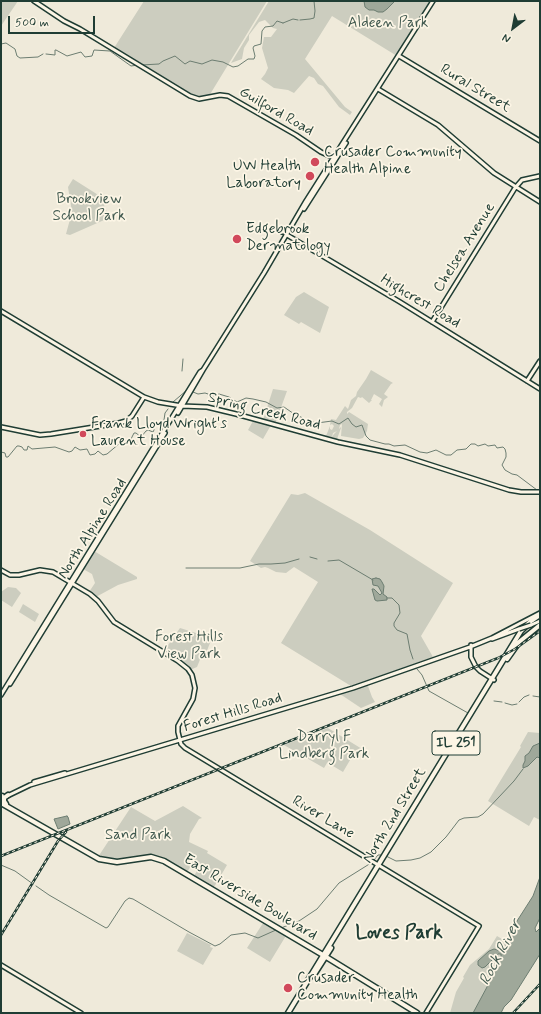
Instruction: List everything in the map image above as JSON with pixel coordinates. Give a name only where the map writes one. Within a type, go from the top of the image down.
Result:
[{"type":"main road","name":"North 2nd Street","points":[[289,1013],[493,680],[521,631],[540,614]]},
{"type":"main road","name":"North 2nd Street","points":[[493,680],[515,646],[540,625]]},
{"type":"main road","points":[[2,800],[4,801],[4,798],[8,795]]},
{"type":"main road","name":"East Riverside Boulevard","points":[[2,800],[62,839],[93,857],[104,861],[120,862],[148,857],[160,858],[325,956],[417,1013]]},
{"type":"street","name":"Guilford Road","points":[[34,1],[67,23],[80,29],[190,96],[199,99],[220,95],[228,96],[318,149],[335,157]]},
{"type":"street","name":"North Alpine Road","points":[[1,695],[433,1]]},
{"type":"street","name":"Rural Street","points":[[399,56],[540,141]]},
{"type":"street","points":[[378,89],[438,126],[490,170],[540,202]]},
{"type":"street","name":"North Alpine Road","points":[[299,216],[346,141]]},
{"type":"street","points":[[517,186],[524,179],[540,176]]},
{"type":"street","name":"Chelsea Avenue","points":[[432,322],[517,186]]},
{"type":"street","points":[[282,232],[291,228]]},
{"type":"street","name":"Highcrest Road","points":[[287,235],[540,389]]},
{"type":"street","name":"Spring Creek Road","points":[[1,311],[144,397],[181,406],[207,407],[338,442],[400,455],[509,490],[521,492],[540,492]]},
{"type":"street","points":[[527,381],[540,361]]},
{"type":"street","name":"North Alpine Road","points":[[181,406],[200,372],[203,370]]},
{"type":"street","points":[[1,427],[40,435],[118,423],[126,421],[132,416],[144,397]]},
{"type":"street","points":[[175,405],[183,401]]},
{"type":"street","points":[[1,570],[10,575],[19,575],[40,570],[53,572],[72,582],[98,601],[118,626],[178,661],[188,669],[192,675],[195,688],[190,706],[178,726],[180,740]]},
{"type":"street","name":"North Alpine Road","points":[[1,699],[72,582]]},
{"type":"street","name":"Forest Hills Road","points":[[2,800],[8,795],[30,784],[332,694],[492,638],[540,614]]},
{"type":"street","name":"Forest Hills Road","points":[[477,643],[540,621]]},
{"type":"street","points":[[471,645],[471,656],[473,663],[484,674],[493,680]]},
{"type":"street","name":"Forest Hills Road","points":[[2,800],[28,783],[180,740]]},
{"type":"street","name":"River Lane","points":[[180,740],[181,744],[185,748],[479,926],[426,1013]]},
{"type":"street","points":[[1,965],[82,1013]]},
{"type":"green space","points":[[1,1],[18,1],[1,26]]},
{"type":"green space","points":[[144,1],[267,1],[209,96],[201,97],[193,96],[114,48]]},
{"type":"green space","name":"Aldeen Park","points":[[269,1],[431,1],[397,56],[332,16],[305,59],[345,107],[352,112],[350,115],[339,107],[323,86],[318,84],[314,78],[309,76],[294,93],[288,90],[274,88],[261,79],[268,68],[262,48],[264,37],[271,37],[277,29],[273,28],[265,20],[259,22],[249,35],[249,40],[244,48],[242,59],[231,63]]},
{"type":"green space","name":"Brookview School Park","points":[[73,179],[103,198],[105,210],[113,214],[111,217],[70,235],[66,234],[72,212],[68,187]]},
{"type":"green space","points":[[304,292],[329,307],[320,333],[301,322],[299,324],[284,315],[296,297]]},
{"type":"green space","points":[[371,370],[393,383],[384,394],[388,397],[384,400],[382,407],[379,404],[382,399],[374,394],[369,403],[362,397],[358,397],[352,408],[347,412],[347,414],[349,412],[368,424],[367,431],[363,438],[359,439],[341,436],[342,424],[340,425],[339,429],[341,428],[337,439],[326,436],[330,426],[330,429],[332,430],[334,426],[332,424],[330,425],[331,419],[336,420],[345,406],[348,409],[351,400],[356,396]]},
{"type":"green space","points":[[273,389],[287,391],[275,424],[263,420]]},
{"type":"green space","points":[[253,421],[271,425],[263,439],[248,430]]},
{"type":"green space","points":[[305,493],[370,530],[453,583],[421,636],[433,657],[351,686],[281,643],[318,582],[294,567],[286,573],[276,572],[265,567],[261,568],[250,561],[291,494],[298,495]]},
{"type":"green space","points":[[94,551],[137,577],[137,579],[118,585],[94,598],[89,592],[95,583],[92,574],[83,569]]},
{"type":"green space","points":[[8,587],[16,588],[21,593],[12,607],[1,600],[1,592]]},
{"type":"green space","points":[[23,604],[39,614],[35,622],[19,612]]},
{"type":"green space","name":"Forest Hills View Park","points":[[180,628],[212,638],[206,653],[201,657],[197,667],[190,670],[182,661],[164,651]]},
{"type":"green space","points":[[366,685],[368,686],[375,702],[361,708],[340,694]]},
{"type":"green space","name":"Darryl F Lindberg Park","points":[[328,728],[362,749],[357,758],[353,755],[343,772],[328,763],[324,768],[284,745]]},
{"type":"green space","points":[[528,732],[540,733],[540,820],[534,817],[529,826],[488,801],[521,747],[520,746]]},
{"type":"green space","name":"Sand Park","points":[[183,806],[202,818],[199,819],[190,834],[189,842],[208,851],[207,853],[227,865],[220,877],[213,874],[212,877],[218,881],[213,888],[194,876],[198,869],[191,866],[187,872],[159,857],[149,855],[121,860],[111,860],[98,857],[131,807],[155,821]]},
{"type":"green space","points":[[265,920],[287,934],[270,962],[247,948]]},
{"type":"green space","points":[[187,933],[211,945],[210,947],[213,948],[203,965],[177,951]]},
{"type":"green space","points":[[497,936],[507,942],[488,987],[474,1013],[450,1013],[456,992],[470,965],[489,949]]},
{"type":"water","points":[[364,1],[395,1],[383,12],[378,12],[369,10],[365,7]]},
{"type":"water","points":[[372,579],[380,579],[384,586],[383,594],[387,597],[387,600],[375,600],[372,589],[380,595],[382,593],[378,586],[373,585]]},
{"type":"water","points":[[540,743],[540,758],[537,757],[528,766],[523,768],[525,756],[529,753],[533,746]]},
{"type":"water","points":[[67,816],[70,824],[58,829],[54,819]]},
{"type":"water","name":"Rock River","points":[[540,877],[540,918],[535,928],[536,932],[540,928],[540,954],[501,1013],[473,1013],[487,987],[501,954],[498,954],[485,967],[482,968],[478,965],[478,961],[489,951],[494,949],[501,951],[505,947],[517,921],[533,896]]},
{"type":"waterway","points":[[300,20],[314,18],[314,1]]},
{"type":"waterway","points":[[283,23],[293,19],[298,20]]},
{"type":"waterway","points":[[141,65],[159,64],[175,56],[185,64],[190,61],[202,64],[212,60],[223,62],[233,67],[238,66],[248,59],[254,59],[255,56],[253,48],[254,46],[261,44],[262,31],[265,27],[273,26],[277,21],[283,23]]},
{"type":"waterway","points":[[1,44],[6,43],[15,49],[17,56],[20,58],[38,57],[43,54]]},
{"type":"waterway","points":[[46,54],[55,55],[56,50],[67,56],[81,52],[85,57],[92,56],[94,50],[110,51],[131,66],[138,65]]},
{"type":"waterway","points":[[182,371],[183,359]]},
{"type":"waterway","points":[[173,402],[187,390]]},
{"type":"waterway","points":[[193,392],[198,394],[205,393],[214,396],[219,394],[229,397],[237,402],[246,398],[266,402],[277,408],[284,407],[305,420],[317,423],[332,421],[339,424],[348,418],[356,427],[362,425],[366,436],[370,440],[394,446],[405,445],[420,452],[427,453],[436,450],[446,455],[451,455],[457,450],[466,449],[471,444],[478,446],[485,444],[488,446],[495,445],[497,448],[503,447],[505,449],[506,457],[502,465],[505,470],[517,475],[537,490]]},
{"type":"waterway","points":[[1,452],[5,453],[6,457],[8,457],[17,446],[22,447],[24,450],[27,450],[28,446],[32,449],[55,447],[69,452],[75,447],[80,450],[87,449],[90,455],[95,454],[98,451],[103,455],[107,454],[120,443],[131,439],[134,433],[141,437],[148,430],[153,432],[153,423],[159,423],[164,420],[165,413],[168,409]]},
{"type":"waterway","points":[[310,557],[317,559]]},
{"type":"waterway","points":[[186,568],[240,568],[259,564],[285,563],[299,559]]},
{"type":"waterway","points":[[328,561],[339,560],[373,580]]},
{"type":"waterway","points":[[387,598],[392,598],[399,605],[400,613],[394,623],[394,626],[397,630],[407,634],[413,659]]},
{"type":"waterway","points":[[417,669],[422,675],[429,691],[468,713]]},
{"type":"waterway","points":[[519,702],[524,697],[529,695]]},
{"type":"waterway","points":[[533,696],[540,697]]},
{"type":"waterway","points":[[494,701],[502,702]]},
{"type":"waterway","points":[[505,703],[512,705],[517,704]]},
{"type":"waterway","points":[[386,856],[396,861],[411,860],[420,858],[431,852],[446,837],[459,820],[478,817],[483,814],[514,781],[523,769]]},
{"type":"waterway","points":[[373,861],[378,855],[383,855]]},
{"type":"waterway","points":[[281,928],[299,921],[317,909],[339,883],[371,863]]},
{"type":"waterway","points":[[1,865],[15,871],[33,884]]},
{"type":"waterway","points":[[36,886],[106,928],[125,901],[129,898],[215,946],[231,935],[245,933],[258,938],[276,930]]},
{"type":"railway","points":[[1,856],[498,658],[515,649],[540,631]]},
{"type":"railway","points":[[1,935],[58,841],[66,832]]},
{"type":"railway","points":[[513,1013],[540,984]]},
{"type":"place","name":"Crusader Community Health Alpine","points":[[315,162]]},
{"type":"place","name":"UW Health Laboratory","points":[[310,176]]},
{"type":"place","name":"Edgebrook Dermatology","points":[[237,239]]},
{"type":"place","name":"Frank Lloyd Wright's Laurent House","points":[[83,434]]},
{"type":"place","name":"Crusader Community Health","points":[[288,988]]},
{"type":"district","name":"Loves Park","points":[[399,934]]}]
